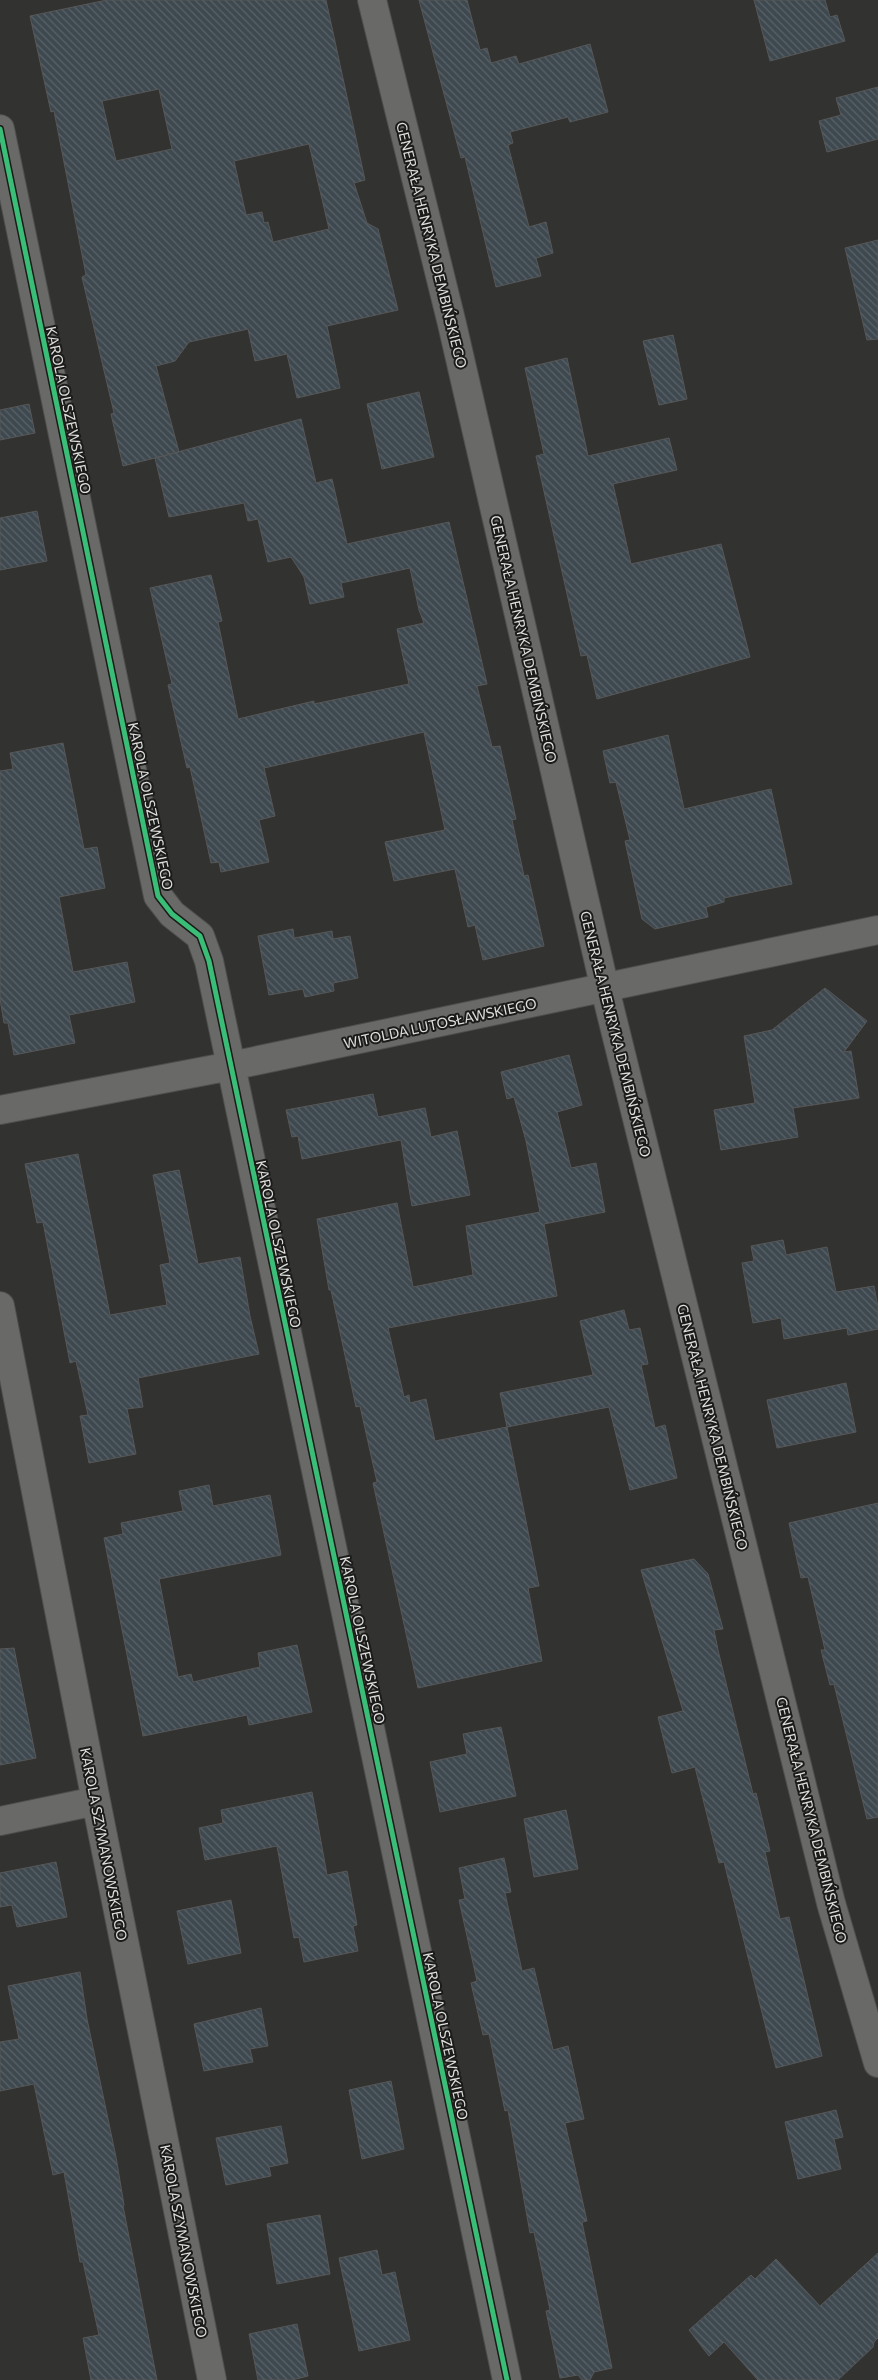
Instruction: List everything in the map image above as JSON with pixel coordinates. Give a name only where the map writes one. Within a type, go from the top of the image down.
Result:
[{"type":"street","name":"GENERAŁA HENRYKA DEMBIŃSKIEGO","points":[[372,0],[452,324],[604,989],[831,1903],[878,2063]]},
{"type":"street","name":"KAROLA OLSZEWSKIEGO","points":[[0,129],[158,896],[172,914],[200,936],[209,961],[506,2380]]},
{"type":"street","name":"WITOLDA LUTOSŁAWSKIEGO","points":[[0,1110],[231,1066],[878,930]]},
{"type":"street","name":"KAROLA SZYMANOWSKIEGO","points":[[0,1306],[96,1801],[212,2380]]},
{"type":"street","points":[[0,1821],[96,1801]]},
{"type":"building","points":[[107,0],[326,0],[365,180],[354,183],[367,223],[378,229],[398,310],[327,326],[340,388],[297,398],[287,354],[255,361],[248,329],[189,342],[175,361],[156,366],[179,452],[123,466],[111,414],[114,413],[82,277],[86,275],[54,111],[51,112],[30,16]],"holes":[[[159,89],[172,149],[116,161],[102,101]],[[309,144],[329,229],[273,242],[268,222],[264,223],[262,212],[246,215],[234,161]]]},
{"type":"building","points":[[419,0],[467,0],[480,50],[487,48],[491,63],[516,56],[519,64],[590,44],[608,112],[570,122],[568,117],[510,132],[513,143],[508,145],[529,227],[546,222],[553,253],[536,258],[541,276],[496,287],[465,157],[461,158]]},
{"type":"building","points":[[754,0],[825,0],[830,17],[837,15],[845,41],[770,61]]},
{"type":"building","points":[[878,87],[878,139],[827,152],[819,121],[841,115],[836,98]]},
{"type":"building","points":[[878,240],[878,339],[867,340],[845,248]]},
{"type":"building","points":[[673,335],[687,399],[659,405],[643,341]]},
{"type":"building","points":[[567,358],[588,456],[669,438],[677,470],[613,484],[631,564],[721,544],[750,657],[597,699],[587,655],[581,656],[536,456],[544,454],[525,368]]},
{"type":"building","points":[[419,392],[434,457],[382,469],[367,404]]},
{"type":"building","points":[[29,404],[35,433],[0,440],[0,410]]},
{"type":"building","points":[[301,419],[316,483],[332,479],[347,544],[449,522],[487,684],[477,686],[492,747],[500,746],[516,819],[512,820],[524,876],[528,875],[544,946],[483,960],[475,925],[468,927],[455,869],[394,881],[385,842],[445,830],[424,732],[264,768],[275,816],[259,820],[269,862],[221,872],[219,862],[211,863],[190,767],[187,768],[168,685],[172,684],[150,588],[211,575],[222,621],[218,622],[238,719],[314,701],[314,704],[409,684],[397,629],[424,623],[419,610],[410,568],[341,583],[344,597],[310,604],[304,577],[291,557],[268,562],[258,519],[248,521],[244,503],[169,517],[155,458]]},
{"type":"building","points":[[37,511],[47,561],[0,570],[0,518]]},
{"type":"building","points":[[668,735],[684,809],[771,789],[792,884],[724,898],[724,902],[706,907],[708,917],[655,929],[642,919],[625,841],[630,840],[616,782],[610,783],[603,751]]},
{"type":"building","points":[[63,743],[84,849],[97,847],[105,888],[59,897],[73,972],[127,962],[135,1002],[69,1015],[75,1043],[14,1055],[8,1023],[4,1023],[0,999],[0,771],[13,769],[10,753]]},
{"type":"building","points":[[293,929],[294,938],[332,931],[333,939],[350,936],[358,978],[333,983],[334,991],[305,997],[303,989],[269,995],[258,936]]},
{"type":"building","points":[[825,988],[867,1021],[844,1052],[851,1051],[859,1098],[793,1108],[798,1137],[721,1150],[714,1110],[755,1103],[744,1036],[772,1030]]},
{"type":"building","points":[[569,1055],[582,1105],[557,1112],[571,1168],[596,1163],[605,1212],[544,1224],[557,1296],[388,1328],[404,1397],[409,1395],[410,1403],[426,1399],[435,1441],[507,1427],[539,1586],[528,1588],[542,1661],[418,1688],[373,1483],[377,1482],[360,1406],[356,1407],[331,1290],[329,1290],[317,1219],[397,1203],[413,1287],[473,1275],[466,1226],[540,1212],[526,1141],[514,1097],[507,1099],[501,1072]]},
{"type":"building","points":[[373,1094],[378,1117],[425,1108],[431,1137],[457,1131],[470,1195],[412,1206],[401,1140],[302,1159],[298,1136],[292,1137],[286,1110]]},
{"type":"building","points":[[78,1154],[110,1315],[167,1305],[160,1265],[170,1263],[153,1175],[179,1170],[198,1264],[240,1257],[250,1316],[259,1354],[138,1378],[143,1407],[127,1409],[136,1454],[89,1463],[80,1416],[88,1415],[76,1361],[70,1363],[43,1222],[37,1223],[25,1164]]},
{"type":"building","points":[[783,1240],[786,1255],[827,1247],[836,1292],[874,1286],[878,1307],[878,1329],[848,1335],[847,1328],[784,1339],[781,1318],[753,1323],[742,1263],[754,1261],[751,1246]]},
{"type":"building","points":[[624,1310],[629,1330],[640,1328],[648,1364],[641,1365],[655,1428],[665,1425],[677,1478],[630,1490],[609,1407],[507,1427],[500,1393],[593,1375],[580,1321]]},
{"type":"building","points":[[846,1383],[856,1432],[777,1448],[767,1400]]},
{"type":"building","points":[[209,1485],[213,1506],[270,1495],[281,1555],[159,1579],[178,1677],[191,1674],[193,1682],[260,1667],[258,1653],[297,1645],[312,1712],[249,1725],[247,1715],[143,1736],[104,1538],[123,1534],[121,1523],[183,1511],[179,1491]]},
{"type":"building","points":[[878,1503],[878,1817],[867,1819],[834,1684],[830,1685],[821,1650],[825,1650],[808,1577],[801,1578],[789,1523]]},
{"type":"building","points":[[694,1559],[708,1574],[723,1629],[714,1630],[753,1794],[756,1793],[770,1851],[765,1852],[780,1919],[789,1917],[822,2056],[776,2068],[724,1862],[719,1863],[695,1767],[672,1773],[658,1717],[683,1711],[641,1570]]},
{"type":"building","points":[[14,1648],[36,1758],[0,1765],[0,1649]]},
{"type":"building","points":[[501,1727],[516,1796],[440,1812],[430,1762],[467,1754],[463,1734]]},
{"type":"building","points":[[312,1792],[327,1875],[347,1871],[357,1925],[353,1926],[358,1951],[304,1962],[299,1937],[294,1938],[277,1846],[205,1860],[199,1828],[223,1823],[221,1810]]},
{"type":"building","points":[[566,1810],[578,1869],[534,1877],[524,1819]]},
{"type":"building","points":[[504,1858],[511,1892],[505,1893],[522,1971],[534,1968],[553,2050],[568,2046],[584,2119],[565,2123],[587,2221],[582,2222],[612,2368],[594,2372],[590,2380],[582,2380],[578,2375],[560,2378],[546,2311],[550,2310],[534,2232],[530,2233],[508,2110],[505,2111],[489,2034],[483,2035],[471,1983],[477,1981],[459,1900],[465,1899],[459,1868]]},
{"type":"building","points":[[56,1862],[67,1917],[17,1927],[12,1905],[0,1907],[0,1873]]},
{"type":"building","points":[[231,1900],[241,1953],[188,1964],[177,1911]]},
{"type":"building","points":[[80,1972],[87,2019],[116,2157],[123,2206],[157,2380],[91,2380],[83,2338],[99,2335],[83,2262],[80,2262],[64,2172],[53,2175],[34,2084],[0,2091],[0,2042],[19,2039],[8,1986]]},
{"type":"building","points":[[261,2008],[268,2046],[250,2049],[253,2062],[204,2071],[194,2024]]},
{"type":"building","points":[[391,2081],[404,2149],[362,2159],[349,2090]]},
{"type":"building","points":[[836,2110],[843,2137],[834,2139],[841,2169],[798,2179],[785,2122]]},
{"type":"building","points":[[281,2126],[288,2163],[269,2167],[271,2176],[226,2185],[216,2138]]},
{"type":"building","points":[[320,2215],[330,2274],[277,2284],[267,2224]]},
{"type":"building","points":[[377,2250],[382,2275],[395,2272],[410,2340],[359,2351],[339,2258]]},
{"type":"building","points":[[878,2253],[878,2338],[874,2342],[873,2347],[838,2380],[758,2380],[724,2342],[709,2356],[689,2330],[751,2275],[755,2279],[776,2259],[820,2306]]},
{"type":"building","points":[[297,2324],[308,2376],[292,2380],[258,2380],[249,2334]]},
{"type":"cycle path","points":[[0,129],[158,896],[172,914],[200,936],[209,961],[507,2380]]}]
